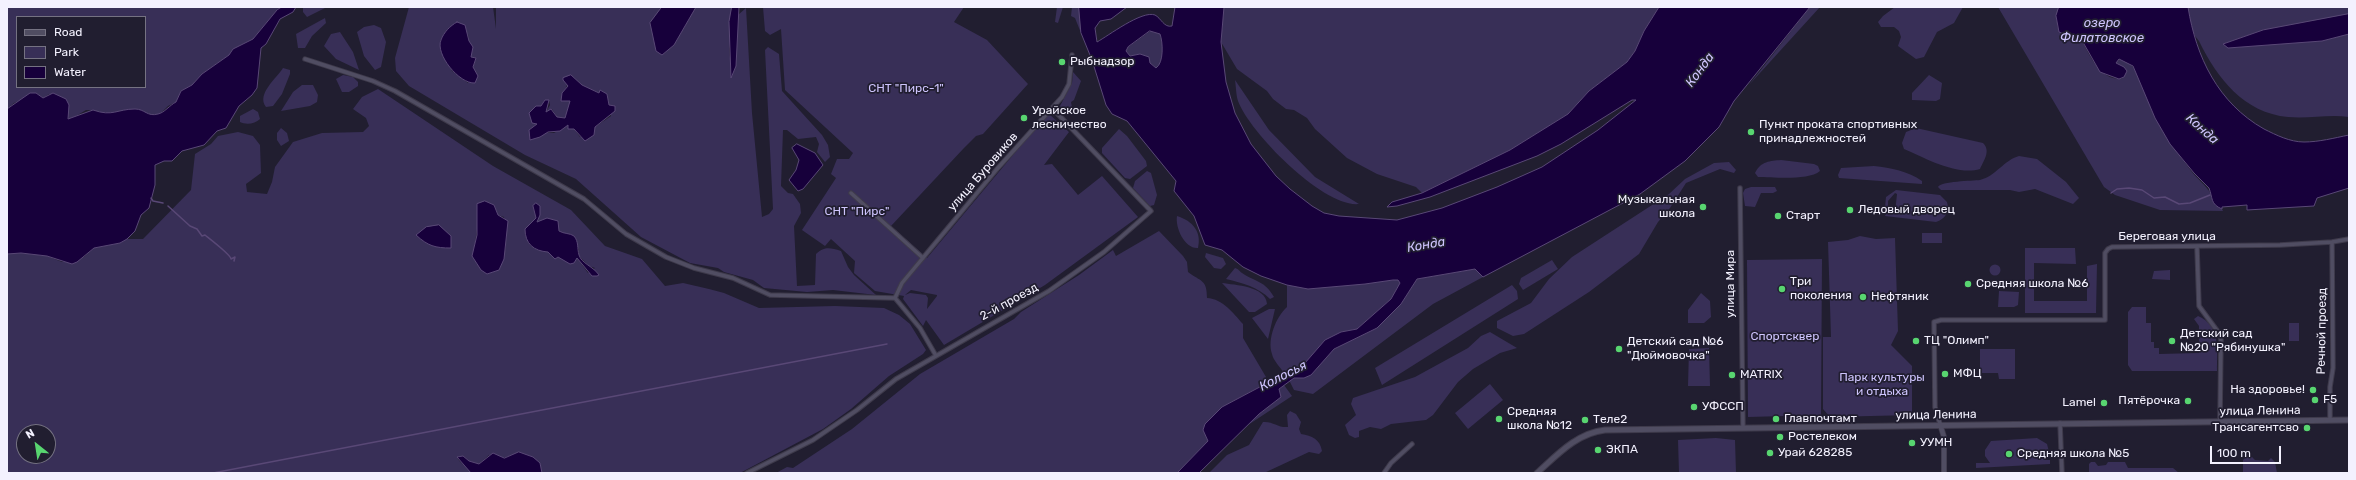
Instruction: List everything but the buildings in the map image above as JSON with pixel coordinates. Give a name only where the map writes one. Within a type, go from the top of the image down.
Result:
[{"type":"main road","name":"улица Ленина","points":[[1537,473],[1577,439],[1595,431],[1940,424],[2349,420]]},
{"type":"street","name":"улица Буровиков","points":[[895,298],[902,283],[997,169],[1062,97],[1069,84],[1072,55]]},
{"type":"street","points":[[305,59],[373,81],[395,91],[584,199],[626,234],[666,258],[694,268],[733,278],[770,295],[895,298],[920,328],[936,354]]},
{"type":"street","name":"2-й проезд","points":[[747,473],[836,426],[896,379],[936,354],[1049,291],[1104,252],[1151,211],[1052,108]]},
{"type":"street","name":"улица Мира","points":[[1740,188],[1743,428]]},
{"type":"street","points":[[851,192],[923,258]]},
{"type":"street","name":"Береговая улица","points":[[1940,424],[1935,407],[1934,322],[1941,320],[2105,320],[2105,253],[2108,249],[2197,248],[2332,242],[2349,239]]},
{"type":"street","name":"Речной проезд","points":[[2330,420],[2330,387],[2334,368],[2332,242]]},
{"type":"street","points":[[2197,248],[2199,306],[2221,336],[2220,421]]},
{"type":"street","points":[[2060,423],[2062,473]]},
{"type":"street","points":[[1940,424],[1944,437],[1944,473]]},
{"type":"street","points":[[1384,473],[1391,462],[1412,444]]},
{"type":"green space","points":[[7,7],[282,7],[277,10],[253,39],[234,49],[229,55],[202,74],[192,85],[181,91],[176,102],[168,106],[160,114],[148,115],[136,109],[105,114],[93,110],[86,110],[71,119],[67,117],[69,110],[49,94],[43,98],[36,93],[14,103],[7,109]]},
{"type":"green space","points":[[303,7],[327,7],[307,17],[303,12]]},
{"type":"green space","points":[[409,7],[493,7],[496,29],[496,7],[662,7],[650,23],[662,55],[674,45],[696,7],[732,7],[729,22],[731,35],[729,49],[732,76],[736,66],[738,15],[746,8],[752,113],[762,217],[769,214],[773,209],[765,50],[768,47],[779,54],[782,91],[822,135],[828,145],[830,157],[825,162],[817,152],[819,144],[816,137],[798,139],[787,130],[783,130],[781,186],[788,193],[793,194],[800,204],[801,213],[794,226],[797,286],[815,285],[816,254],[825,249],[831,249],[841,251],[848,267],[854,275],[876,295],[833,290],[807,292],[764,288],[753,280],[724,272],[718,268],[690,263],[641,237],[576,179],[525,155],[409,86],[396,71],[395,58]],"holes":[[[445,34],[468,34],[471,57],[476,58],[468,83],[452,71],[440,41]],[[571,75],[582,85],[599,93],[600,90],[607,94],[611,116],[595,127],[594,135],[580,137],[574,129],[568,129],[568,125],[554,133],[545,133],[540,137],[529,130],[538,123],[549,100],[550,105],[546,112],[552,109],[557,117],[565,118],[571,101],[561,100]]]},
{"type":"green space","points":[[763,7],[964,7],[954,22],[987,40],[1028,84],[983,134],[976,136],[964,148],[891,226],[927,258],[1048,113],[1069,132],[1044,165],[1052,164],[1078,195],[1102,176],[1138,217],[1045,285],[944,345],[926,320],[923,326],[903,299],[904,296],[875,291],[854,273],[855,261],[831,239],[825,246],[802,230],[836,178],[831,174],[837,159],[849,159],[853,153],[785,90],[781,29],[770,35],[765,31]],"holes":[[[911,290],[937,295],[927,309],[928,298],[926,295],[910,293],[905,295]]]},
{"type":"green space","points":[[1057,7],[1063,7],[1058,23],[1055,22]]},
{"type":"green space","points":[[1072,7],[1079,7],[1081,33],[1075,18],[1071,16]]},
{"type":"green space","points":[[1224,7],[1659,7],[1644,31],[1635,51],[1627,62],[1589,91],[1568,114],[1510,150],[1422,193],[1416,187],[1377,174],[1347,158],[1315,129],[1307,118],[1294,110],[1286,109],[1273,99],[1267,91],[1237,69],[1221,42]]},
{"type":"green space","points":[[1810,7],[1820,7],[1749,85]]},
{"type":"green space","points":[[1895,7],[1963,7],[1954,23],[1937,32],[1924,57],[1916,59],[1898,46],[1901,37],[1899,31],[1894,27],[1881,27],[1878,22]]},
{"type":"green space","points":[[1998,7],[2059,7],[2056,16],[2058,28],[2069,36],[2080,37],[2091,58],[2106,75],[2121,79],[2124,77],[2121,65],[2118,65],[2116,61],[2123,59],[2130,64],[2140,78],[2156,119],[2164,133],[2192,172],[2209,191],[2217,206],[2223,211],[2160,210],[2115,195],[2104,187]]},
{"type":"green space","points":[[2188,7],[2349,7],[2349,14],[2263,30],[2223,44],[2322,41],[2349,34],[2349,117],[2288,117],[2272,114],[2258,109],[2245,101],[2223,80],[2206,55],[2192,30]]},
{"type":"green space","points":[[325,18],[326,23],[312,36],[305,48],[298,48],[296,34]]},
{"type":"green space","points":[[374,25],[381,28],[386,42],[381,67],[375,70],[364,56],[357,32],[364,27]]},
{"type":"green space","points":[[1150,31],[1160,34],[1162,42],[1161,62],[1156,68],[1140,54],[1130,56],[1126,51],[1128,47]]},
{"type":"green space","points":[[340,32],[353,52],[359,70],[336,59],[324,46],[331,34]]},
{"type":"green space","points":[[283,68],[290,70],[290,74],[282,94],[273,106],[266,107],[264,102],[265,92]]},
{"type":"green space","points":[[1073,72],[1081,81],[1074,100],[1071,102],[1073,113],[1065,114],[1060,106],[1072,83]]},
{"type":"green space","points":[[343,75],[353,77],[358,82],[358,86],[349,92],[342,92],[336,79]]},
{"type":"green space","points":[[1929,75],[1942,83],[1940,99],[1936,101],[1912,100],[1912,93]]},
{"type":"green space","points":[[1235,80],[1269,130],[1315,177],[1359,204],[1344,202],[1327,194],[1308,182],[1272,149],[1245,115],[1238,101]]},
{"type":"green space","points":[[302,85],[313,85],[318,95],[317,102],[310,106],[281,111],[293,92]]},
{"type":"green space","points":[[378,89],[493,166],[571,210],[605,246],[642,259],[665,286],[683,283],[709,289],[724,293],[759,308],[835,306],[884,308],[899,315],[910,324],[926,350],[923,354],[889,376],[851,409],[823,429],[740,473],[542,473],[540,463],[519,452],[504,458],[489,455],[479,464],[469,461],[463,456],[457,457],[471,473],[7,473],[7,254],[21,253],[47,256],[62,262],[84,257],[94,248],[120,243],[127,239],[143,239],[191,190],[195,154],[211,144],[218,136],[238,132],[253,136],[260,145],[261,173],[246,184],[247,192],[267,194],[272,182],[275,167],[293,142],[322,133],[363,132],[369,126],[366,118],[353,109],[362,97]],"holes":[[[494,205],[498,215],[504,217],[506,230],[505,251],[502,264],[499,270],[481,270],[473,257],[478,222]],[[533,206],[540,215],[536,222],[543,221],[563,233],[579,249],[579,256],[589,266],[595,268],[588,273],[577,258],[558,257],[555,259],[548,252],[538,250],[531,246],[525,234],[525,229],[536,218]]]},
{"type":"green space","points":[[253,109],[258,112],[260,119],[250,124],[240,122],[240,116]]},
{"type":"green space","points":[[281,128],[287,133],[289,141],[281,146],[277,140],[277,133]]},
{"type":"green space","points":[[1916,128],[1983,143],[1987,152],[1980,169],[1971,171],[1951,168],[1904,149],[1902,143],[1906,132]]},
{"type":"green space","points":[[1119,129],[1127,136],[1146,161],[1147,166],[1130,179],[1125,178],[1102,153],[1102,148]]},
{"type":"green space","points":[[2019,156],[2037,159],[2066,182],[2079,198],[2073,204],[2035,189],[2019,192],[2010,190],[1941,190],[1938,187],[1950,182],[1980,180],[1986,178],[2009,161]]},
{"type":"green space","points":[[1781,160],[1814,164],[1818,166],[1820,171],[1807,176],[1790,178],[1758,177],[1755,173],[1763,164],[1770,161]]},
{"type":"green space","points":[[1729,162],[1736,170],[1734,173],[1720,169],[1686,183],[1670,208],[1658,222],[1639,254],[1589,292],[1524,334],[1513,336],[1497,328],[1497,321],[1531,303],[1549,279],[1572,257],[1669,194],[1685,179],[1714,163]]},
{"type":"green space","points":[[1874,166],[1905,172],[1922,181],[1922,184],[1839,178],[1838,175],[1841,168]]},
{"type":"green space","points":[[1147,171],[1151,173],[1157,195],[1154,205],[1150,206],[1133,188],[1135,181]]},
{"type":"green space","points":[[1751,187],[1775,187],[1777,191],[1773,193],[1761,193],[1755,207],[1745,206],[1743,193],[1745,189]]},
{"type":"green space","points":[[1896,190],[1940,195],[1947,202],[1948,209],[1946,215],[1936,222],[1885,216],[1886,214],[1890,214],[1885,207],[1886,197]],"holes":[[[1895,193],[1897,194],[1895,213],[1888,206],[1888,201]]]},
{"type":"green space","points":[[1177,216],[1188,221],[1195,228],[1199,237],[1198,248],[1189,245],[1182,237],[1179,232]]},
{"type":"green space","points":[[1159,231],[1183,256],[1187,262],[1188,272],[1204,284],[1206,287],[1207,298],[1223,304],[1243,324],[1243,338],[1266,377],[1263,385],[1222,407],[1203,430],[1208,441],[1177,473],[776,473],[787,467],[793,468],[852,429],[920,374],[1014,319],[1021,312],[1079,275],[1113,250],[1116,256]]},
{"type":"green space","points":[[1922,233],[1942,233],[1942,243],[1922,243]]},
{"type":"green space","name":"Парк культуры и отдыха","points":[[1860,236],[1876,239],[1895,238],[1898,331],[1891,345],[1912,366],[1912,415],[1830,417],[1823,409],[1823,337],[1831,337],[1828,242],[1848,240]]},
{"type":"green space","points":[[2025,248],[2075,248],[2076,264],[2034,263],[2034,301],[2087,301],[2087,266],[2097,264],[2096,313],[2025,313]]},
{"type":"green space","points":[[1206,253],[1223,258],[1226,264],[1221,269],[1214,268],[1205,257]]},
{"type":"green space","name":"Спортсквер","points":[[1822,259],[1821,415],[1748,417],[1747,260]]},
{"type":"green space","points":[[1552,260],[1558,269],[1523,290],[1519,284],[1521,278]]},
{"type":"green space","points":[[1993,265],[1997,265],[1999,266],[1999,274],[1993,275],[1990,272],[1990,268]]},
{"type":"green space","points":[[1235,268],[1267,287],[1274,297],[1270,299],[1255,288],[1226,279]]},
{"type":"green space","points":[[1475,269],[1483,277],[1433,304],[1313,394],[1294,390],[1289,380],[1294,378],[1304,378],[1334,349],[1377,328],[1401,304],[1417,279]]},
{"type":"green space","points":[[2170,270],[2170,280],[2152,279],[2154,271]]},
{"type":"green space","points":[[1398,280],[1400,283],[1391,299],[1357,329],[1341,332],[1305,363],[1284,373],[1275,361],[1271,348],[1271,342],[1276,322],[1287,307],[1287,285],[1300,287],[1327,287]]},
{"type":"green space","points":[[1222,283],[1256,290],[1265,298],[1267,304],[1255,312],[1249,312]]},
{"type":"green space","points":[[1512,285],[1517,291],[1518,299],[1382,385],[1375,368]]},
{"type":"green space","points":[[1999,291],[2019,292],[2018,305],[2014,307],[1998,307]]},
{"type":"green space","points":[[1701,293],[1710,301],[1711,317],[1704,323],[1688,323],[1688,310]]},
{"type":"green space","points":[[2132,307],[2146,307],[2146,323],[2151,323],[2151,342],[2154,342],[2154,348],[2159,348],[2159,354],[2199,353],[2199,326],[2194,319],[2198,316],[2205,320],[2211,326],[2216,339],[2217,371],[2132,371],[2128,365],[2128,312]]},
{"type":"green space","points":[[1269,309],[1275,309],[1268,339],[1252,318]]},
{"type":"green space","points":[[2289,323],[2299,323],[2299,341],[2289,341]]},
{"type":"green space","points":[[1490,332],[1517,348],[1500,353],[1473,369],[1458,382],[1433,415],[1426,420],[1391,424],[1381,429],[1370,427],[1359,431],[1359,437],[1355,438],[1349,435],[1345,425],[1356,415],[1351,404],[1353,398],[1415,377],[1468,348],[1481,336]]},
{"type":"green space","points":[[1709,348],[1710,386],[1688,386],[1689,349]]},
{"type":"green space","points":[[1980,349],[2015,349],[2015,379],[1999,379],[1998,373],[1980,373]]},
{"type":"green space","points":[[1490,384],[1503,400],[1468,429],[1455,413]]},
{"type":"green space","points":[[1284,385],[1292,396],[1248,425],[1280,393],[1279,389]]},
{"type":"green space","points":[[1290,411],[1296,414],[1301,422],[1299,429],[1301,434],[1312,437],[1317,441],[1322,451],[1319,454],[1309,452],[1264,473],[1209,473],[1227,455],[1249,445],[1263,422],[1270,422],[1288,427],[1287,415]]},
{"type":"green space","points":[[1716,438],[1735,440],[1736,473],[1679,473],[1678,440]]},
{"type":"green space","points":[[2037,438],[2047,444],[2049,452],[2044,460],[2050,460],[2050,464],[1976,468],[1976,463],[1990,463],[1985,456],[1985,450],[1991,441]]},
{"type":"green space","points":[[2246,457],[2252,457],[2255,460],[2268,461],[2271,458],[2275,462],[2277,473],[2243,473],[2243,460]]},
{"type":"green space","points":[[2091,462],[2095,462],[2098,466],[2106,465],[2108,462],[2125,462],[2128,468],[2173,468],[2179,473],[2089,473],[2089,464]]},
{"type":"water","points":[[282,7],[296,7],[293,12],[280,19],[266,44],[261,48],[257,88],[252,95],[239,106],[226,128],[217,131],[204,145],[182,151],[172,161],[164,161],[155,165],[155,185],[149,208],[141,215],[135,231],[127,239],[120,243],[94,248],[77,262],[72,264],[47,256],[21,253],[7,254],[7,109],[30,93],[36,93],[43,98],[53,93],[66,99],[69,105],[68,119],[93,110],[110,113],[129,109],[138,109],[154,115],[160,113],[176,102],[181,91],[192,85],[202,74],[229,55],[233,49],[253,39],[277,10]]},
{"type":"water","points":[[662,7],[696,7],[674,45],[662,55],[656,51],[650,23]]},
{"type":"water","points":[[732,7],[739,7],[736,66],[731,78],[729,22]]},
{"type":"water","points":[[1079,7],[1127,7],[1111,19],[1100,21],[1095,28],[1097,42],[1125,24],[1149,14],[1157,16],[1167,26],[1172,26],[1175,7],[1224,7],[1221,42],[1226,82],[1235,113],[1251,144],[1276,176],[1312,206],[1324,213],[1339,216],[1397,220],[1442,208],[1497,187],[1542,167],[1598,130],[1636,100],[1632,100],[1561,144],[1537,156],[1430,197],[1397,206],[1387,207],[1392,202],[1422,193],[1510,150],[1568,114],[1589,91],[1627,62],[1635,51],[1644,31],[1659,7],[1810,7],[1734,101],[1719,127],[1685,161],[1640,194],[1483,277],[1475,269],[1417,279],[1401,304],[1377,328],[1334,349],[1311,375],[1304,378],[1294,378],[1279,389],[1281,397],[1259,414],[1199,473],[1177,473],[1208,441],[1203,430],[1205,424],[1222,407],[1305,363],[1325,340],[1341,332],[1357,329],[1391,299],[1400,283],[1398,280],[1393,280],[1308,289],[1287,285],[1261,276],[1243,267],[1222,250],[1205,245],[1194,216],[1174,191],[1176,181],[1127,121],[1112,114],[1106,105],[1092,60],[1081,33]],"holes":[[[1150,31],[1160,34],[1162,42],[1162,57],[1156,68],[1150,63],[1149,57],[1140,54],[1130,56],[1126,51],[1128,47]]]},
{"type":"water","points":[[2059,7],[2188,7],[2197,44],[2203,61],[2222,92],[2234,106],[2248,118],[2273,134],[2299,142],[2326,140],[2349,135],[2349,188],[2317,198],[2314,206],[2247,210],[2247,205],[2222,207],[2222,209],[2218,207],[2212,200],[2209,188],[2194,173],[2170,144],[2155,118],[2133,66],[2119,59],[2116,63],[2124,67],[2127,71],[2124,77],[2119,79],[2100,72],[2080,37],[2069,36],[2059,32],[2056,16]]},
{"type":"water","points":[[2349,14],[2349,34],[2322,41],[2228,48],[2223,44],[2263,30]]},
{"type":"water","points":[[457,22],[465,25],[469,41],[473,47],[471,57],[476,58],[473,67],[478,76],[475,83],[462,79],[456,74],[445,60],[442,53],[440,46],[442,37],[452,25]]},
{"type":"water","points":[[571,75],[582,85],[599,93],[600,90],[607,94],[609,105],[615,106],[615,111],[595,127],[594,135],[585,141],[574,129],[568,129],[568,125],[560,131],[548,132],[540,137],[530,140],[529,130],[537,124],[532,123],[529,113],[536,106],[541,106],[545,100],[549,100],[546,112],[551,109],[557,117],[565,118],[570,101],[561,101],[562,93],[568,86],[563,78]]},
{"type":"water","points":[[797,144],[815,153],[823,165],[803,189],[798,191],[789,180],[796,170],[799,160],[792,148]]},
{"type":"water","points":[[485,201],[494,205],[498,215],[508,221],[504,259],[499,270],[487,274],[481,270],[472,256],[477,235],[477,204]]},
{"type":"water","points":[[536,203],[540,206],[540,215],[537,222],[547,218],[558,221],[559,231],[574,236],[577,241],[580,258],[599,275],[592,276],[577,258],[574,263],[570,264],[558,257],[555,259],[548,252],[538,250],[531,246],[525,234],[525,229],[536,218],[533,206]]},
{"type":"water","points":[[439,225],[451,236],[451,248],[432,246],[424,242],[416,235],[426,227]]},
{"type":"water","points":[[519,452],[533,457],[540,463],[542,473],[471,473],[457,457],[463,456],[469,461],[479,464],[493,453],[504,458]]},
{"type":"waterway","points":[[2111,193],[2117,189],[2129,188],[2142,190],[2154,198],[2165,197],[2179,204],[2190,203],[2210,195]]},
{"type":"waterway","points":[[151,198],[153,201],[163,203]]},
{"type":"waterway","points":[[168,206],[190,226],[197,229],[202,236],[205,235],[220,247],[231,259],[235,257],[234,261]]},
{"type":"waterway","points":[[213,473],[887,344]]},
{"type":"place","name":"Рыбнадзор","points":[[1062,62]]},
{"type":"place","name":"Урайское лесничество","points":[[1024,118]]},
{"type":"place","name":"Пункт проката спортивных принадлежностей","points":[[1751,132]]},
{"type":"place","name":"Музыкальная школа","points":[[1703,207]]},
{"type":"place","name":"Ледовый дворец","points":[[1850,210]]},
{"type":"place","name":"Старт","points":[[1778,216]]},
{"type":"place","name":"Средняя школа №6","points":[[1968,284]]},
{"type":"place","name":"Три поколения","points":[[1782,289]]},
{"type":"place","name":"Нефтяник","points":[[1863,297]]},
{"type":"place","name":"ТЦ \"Олимп\"","points":[[1916,341]]},
{"type":"place","name":"Детский сад №20 \"Рябинушка\"","points":[[2172,341]]},
{"type":"place","name":"Детский сад №6 \"Дюймовочка\"","points":[[1619,349]]},
{"type":"place","name":"МФЦ","points":[[1945,374]]},
{"type":"place","name":"MATRIX","points":[[1732,375]]},
{"type":"place","name":"На здоровье!","points":[[2313,390]]},
{"type":"place","name":"F5","points":[[2315,400]]},
{"type":"place","name":"Пятёрочка","points":[[2188,401]]},
{"type":"place","name":"Lamel","points":[[2104,403]]},
{"type":"place","name":"УФССП","points":[[1694,407]]},
{"type":"place","name":"Средняя школа №12","points":[[1499,419]]},
{"type":"place","name":"Главпочтамт","points":[[1776,419]]},
{"type":"place","name":"Теле2","points":[[1585,420]]},
{"type":"place","name":"Трансагентсво","points":[[2307,428]]},
{"type":"place","name":"Ростелеком","points":[[1780,437]]},
{"type":"place","name":"УУМН","points":[[1912,443]]},
{"type":"place","name":"ЭКПА","points":[[1598,450]]},
{"type":"place","name":"Урай 628285","points":[[1770,453]]},
{"type":"place","name":"Средняя школа №5","points":[[2009,454]]},
{"type":"water label","name":"озеро Филатовское","points":[[2102,30]]},
{"type":"water label","name":"Конда","points":[[1700,70]]},
{"type":"water label","name":"Конда","points":[[2202,129]]},
{"type":"water label","name":"Конда","points":[[1426,245]]},
{"type":"water label","name":"Колосья","points":[[1283,376]]},
{"type":"park label","name":"СНТ \"Пирс-1\"","points":[[906,89]]},
{"type":"park label","name":"СНТ \"Пирс\"","points":[[857,212]]}]
